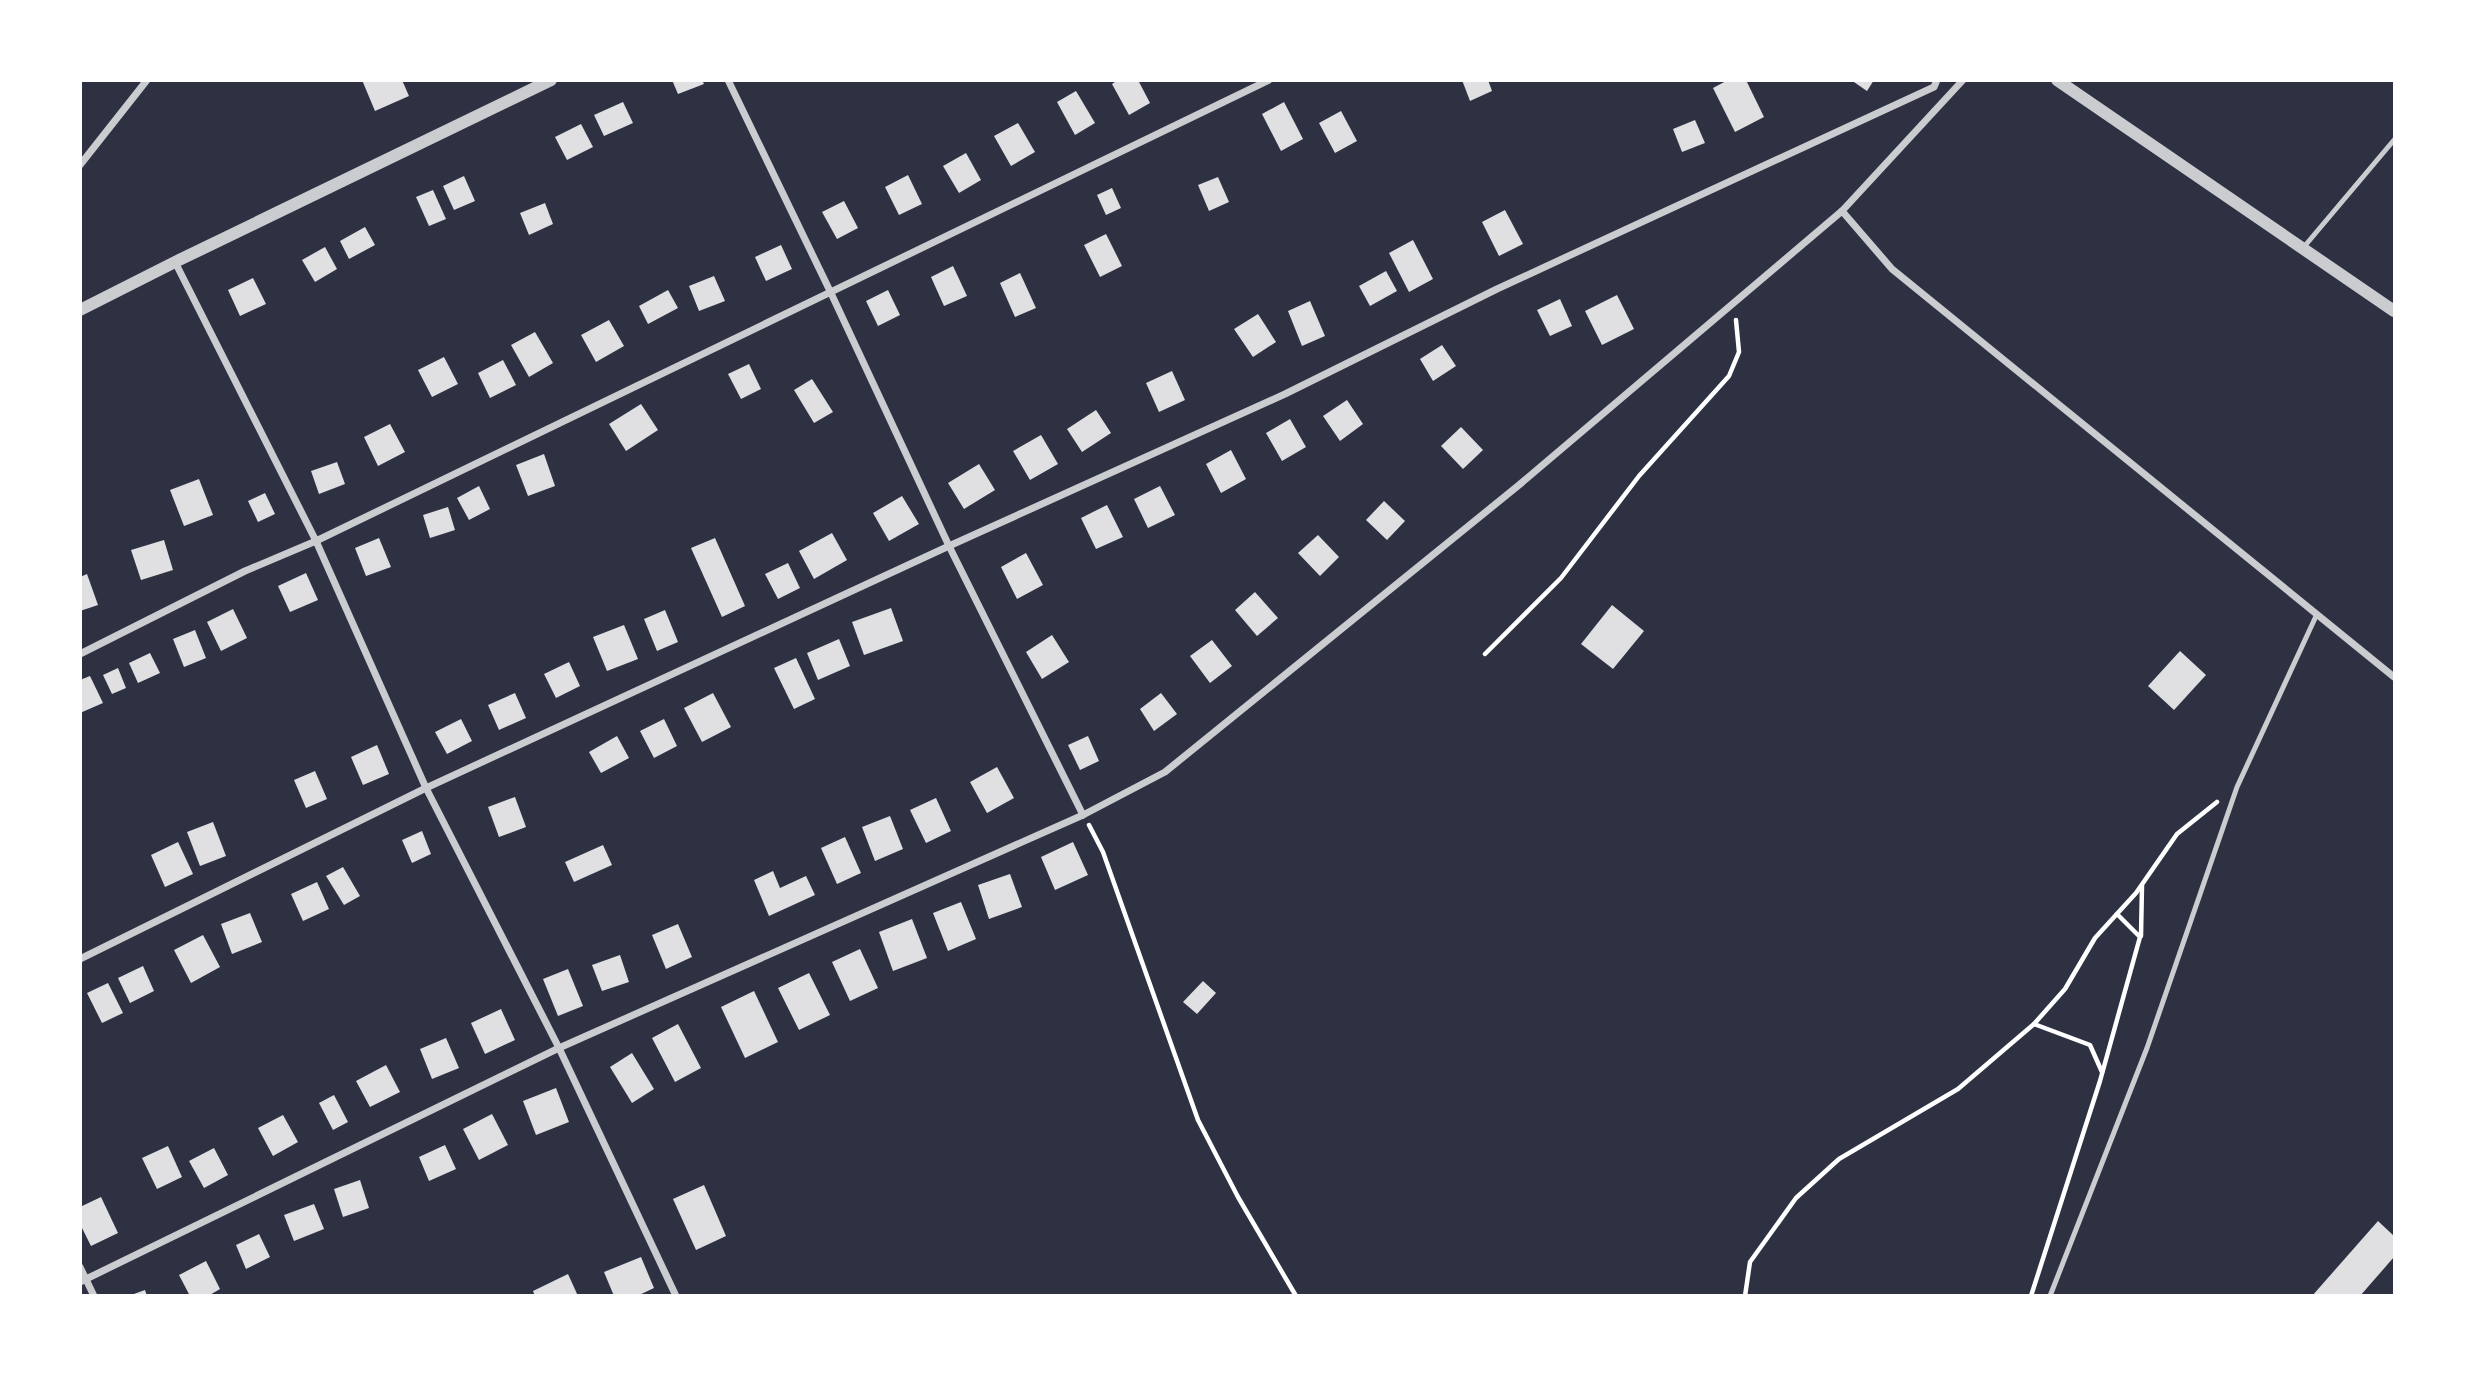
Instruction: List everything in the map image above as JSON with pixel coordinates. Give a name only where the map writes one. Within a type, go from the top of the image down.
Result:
[{"type":"street","points":[[80,165],[147,80]]},
{"type":"street","points":[[80,310],[551,80]]},
{"type":"street","points":[[728,80],[949,546],[1083,814]]},
{"type":"street","points":[[80,654],[245,571],[316,541],[1269,80]]},
{"type":"street","points":[[80,960],[425,788],[1285,394],[1497,289],[1934,87],[1937,80]]},
{"type":"street","points":[[83,1281],[559,1048],[1083,814],[1165,772],[1519,485],[1842,211],[1963,80]]},
{"type":"street","points":[[2057,80],[2395,311]]},
{"type":"street","points":[[1842,211],[1892,269],[2395,677]]},
{"type":"street","points":[[175,262],[316,541],[425,788],[559,1048],[677,1296]]},
{"type":"street","points":[[80,1267],[83,1281],[94,1296]]},
{"type":"lane","points":[[2303,248],[2395,140]]},
{"type":"lane","points":[[2050,1296],[2147,1048],[2237,787],[2317,614]]},
{"type":"path","points":[[1485,654],[1561,578],[1639,476],[1729,376],[1739,352],[1738,327],[1732,305]]},
{"type":"path","points":[[1745,1296],[1750,1262],[1797,1198],[1839,1159],[1958,1089],[2035,1024],[2065,989],[2095,938],[2142,884],[2177,834],[2237,787]]},
{"type":"path","points":[[1083,814],[1103,852],[1198,1120],[1238,1197],[1296,1296]]},
{"type":"path","points":[[2031,1296],[2102,1073],[2140,937],[2142,884]]},
{"type":"path","points":[[2117,914],[2140,937]]},
{"type":"path","points":[[2035,1024],[2090,1045],[2102,1073]]},
{"type":"building","points":[[362,80],[402,80],[409,96],[375,111]]},
{"type":"building","points":[[672,80],[702,80],[704,84],[678,94]]},
{"type":"building","points":[[1118,80],[1138,80],[1150,103],[1129,115],[1112,84]]},
{"type":"building","points":[[1462,80],[1488,80],[1492,91],[1470,101]]},
{"type":"building","points":[[1728,80],[1746,80],[1764,117],[1735,132],[1713,88]]},
{"type":"building","points":[[1851,80],[1874,80],[1867,91]]},
{"type":"building","points":[[1076,91],[1095,123],[1075,135],[1057,102]]},
{"type":"building","points":[[623,102],[633,123],[604,136],[594,115]]},
{"type":"building","points":[[1284,102],[1303,139],[1281,151],[1262,114]]},
{"type":"building","points":[[1341,111],[1357,141],[1335,153],[1319,123]]},
{"type":"building","points":[[1695,120],[1705,143],[1682,152],[1673,129]]},
{"type":"building","points":[[1018,123],[1035,152],[1011,166],[994,136]]},
{"type":"building","points":[[581,124],[593,147],[567,160],[555,137]]},
{"type":"building","points":[[966,153],[981,180],[959,193],[943,166]]},
{"type":"building","points":[[908,175],[922,204],[899,215],[885,187]]},
{"type":"building","points":[[464,176],[475,201],[454,210],[443,186]]},
{"type":"building","points":[[1218,177],[1229,202],[1209,211],[1198,185]]},
{"type":"building","points":[[1112,188],[1121,208],[1106,215],[1097,195]]},
{"type":"building","points":[[433,190],[446,219],[429,226],[416,197]]},
{"type":"building","points":[[844,201],[858,228],[837,239],[822,212]]},
{"type":"building","points":[[545,203],[553,224],[529,235],[520,213]]},
{"type":"building","points":[[1505,210],[1523,244],[1499,256],[1482,222]]},
{"type":"building","points":[[365,227],[375,245],[349,259],[340,241]]},
{"type":"building","points":[[1106,234],[1122,266],[1100,277],[1084,245]]},
{"type":"building","points":[[1413,240],[1433,279],[1409,292],[1389,253]]},
{"type":"building","points":[[781,245],[792,269],[766,281],[755,257]]},
{"type":"building","points":[[325,247],[337,269],[315,282],[302,260]]},
{"type":"building","points":[[953,266],[967,296],[944,306],[931,277]]},
{"type":"building","points":[[1386,271],[1397,291],[1370,306],[1359,286]]},
{"type":"building","points":[[1020,273],[1036,308],[1015,317],[1000,283]]},
{"type":"building","points":[[714,276],[725,301],[699,311],[689,286]]},
{"type":"building","points":[[253,278],[266,304],[240,316],[228,290]]},
{"type":"building","points":[[668,290],[678,308],[648,324],[639,306]]},
{"type":"building","points":[[888,290],[900,315],[878,326],[866,301]]},
{"type":"building","points":[[1617,295],[1634,329],[1602,345],[1585,311]]},
{"type":"building","points":[[1560,299],[1572,326],[1550,336],[1537,310]]},
{"type":"building","points":[[1310,301],[1325,336],[1302,346],[1288,311]]},
{"type":"building","points":[[1258,314],[1276,342],[1253,357],[1234,329]]},
{"type":"building","points":[[609,320],[624,346],[596,362],[581,335]]},
{"type":"building","points":[[535,332],[553,363],[529,377],[511,345]]},
{"type":"building","points":[[1442,345],[1456,366],[1433,381],[1420,359]]},
{"type":"building","points":[[444,357],[458,384],[432,397],[418,370]]},
{"type":"building","points":[[503,360],[516,385],[490,398],[478,373]]},
{"type":"building","points":[[749,364],[761,389],[741,399],[728,374]]},
{"type":"building","points":[[1172,371],[1185,400],[1159,412],[1146,383]]},
{"type":"building","points":[[812,379],[833,412],[814,423],[794,390]]},
{"type":"building","points":[[1347,400],[1363,424],[1340,441],[1323,416]]},
{"type":"building","points":[[641,404],[658,430],[626,451],[609,424]]},
{"type":"building","points":[[1096,410],[1111,433],[1082,452],[1067,429]]},
{"type":"building","points":[[1290,419],[1306,447],[1282,461],[1266,433]]},
{"type":"building","points":[[390,424],[405,452],[378,466],[364,437]]},
{"type":"building","points":[[1461,427],[1483,450],[1463,469],[1441,446]]},
{"type":"building","points":[[1041,435],[1058,464],[1030,480],[1013,451]]},
{"type":"building","points":[[1231,450],[1246,479],[1221,493],[1206,464]]},
{"type":"building","points":[[544,454],[555,486],[528,496],[516,465]]},
{"type":"building","points":[[337,462],[345,484],[319,494],[311,471]]},
{"type":"building","points":[[979,464],[995,490],[964,509],[948,483]]},
{"type":"building","points":[[199,479],[213,515],[184,526],[170,490]]},
{"type":"building","points":[[479,486],[490,509],[469,520],[457,498]]},
{"type":"building","points":[[1160,486],[1175,515],[1148,528],[1134,499]]},
{"type":"building","points":[[265,493],[275,514],[258,522],[248,501]]},
{"type":"building","points":[[902,496],[919,524],[889,541],[873,513]]},
{"type":"building","points":[[1384,501],[1405,521],[1387,540],[1366,520]]},
{"type":"building","points":[[1107,505],[1123,537],[1096,549],[1081,518]]},
{"type":"building","points":[[448,507],[455,530],[430,538],[423,515]]},
{"type":"building","points":[[832,533],[847,560],[814,579],[799,551]]},
{"type":"building","points":[[1318,535],[1339,557],[1320,576],[1298,553]]},
{"type":"building","points":[[379,538],[391,567],[366,576],[355,548]]},
{"type":"building","points":[[715,538],[745,606],[722,617],[691,548]]},
{"type":"building","points":[[164,540],[173,570],[141,580],[131,550]]},
{"type":"building","points":[[1026,553],[1043,585],[1017,599],[1001,567]]},
{"type":"building","points":[[788,563],[800,588],[778,599],[765,574]]},
{"type":"building","points":[[306,573],[318,600],[290,612],[278,586]]},
{"type":"building","points":[[87,574],[98,605],[80,611],[80,577]]},
{"type":"building","points":[[1255,592],[1278,618],[1257,636],[1235,610]]},
{"type":"building","points":[[1612,605],[1644,631],[1613,669],[1581,644]]},
{"type":"building","points":[[891,608],[903,641],[864,655],[852,622]]},
{"type":"building","points":[[233,609],[247,638],[221,651],[207,622]]},
{"type":"building","points":[[665,610],[678,642],[657,651],[644,619]]},
{"type":"building","points":[[624,625],[638,659],[607,671],[593,637]]},
{"type":"building","points":[[195,630],[206,658],[184,667],[173,639]]},
{"type":"building","points":[[1052,635],[1069,662],[1042,679],[1026,652]]},
{"type":"building","points":[[839,639],[850,666],[818,680],[807,653]]},
{"type":"building","points":[[1212,640],[1232,666],[1210,683],[1190,656]]},
{"type":"building","points":[[2180,651],[2206,675],[2174,710],[2148,686]]},
{"type":"building","points":[[150,653],[160,673],[138,683],[129,663]]},
{"type":"building","points":[[796,658],[815,699],[794,709],[774,668]]},
{"type":"building","points":[[569,662],[580,686],[556,698],[544,674]]},
{"type":"building","points":[[118,668],[126,688],[112,694],[103,675]]},
{"type":"building","points":[[90,676],[103,703],[80,713],[80,680]]},
{"type":"building","points":[[515,693],[526,718],[499,730],[488,705]]},
{"type":"building","points":[[713,693],[731,727],[702,742],[684,708]]},
{"type":"building","points":[[1161,693],[1177,714],[1154,731],[1140,709]]},
{"type":"building","points":[[461,719],[472,741],[447,754],[435,732]]},
{"type":"building","points":[[664,719],[677,746],[654,758],[640,731]]},
{"type":"building","points":[[617,736],[629,758],[601,773],[589,752]]},
{"type":"building","points":[[1088,736],[1099,761],[1080,770],[1068,745]]},
{"type":"building","points":[[377,745],[389,774],[363,785],[351,757]]},
{"type":"building","points":[[997,767],[1014,798],[987,813],[970,782]]},
{"type":"building","points":[[315,771],[327,799],[306,808],[294,780]]},
{"type":"building","points":[[515,797],[526,827],[499,837],[488,807]]},
{"type":"building","points":[[936,798],[951,831],[926,843],[910,810]]},
{"type":"building","points":[[890,816],[903,849],[875,861],[862,827]]},
{"type":"building","points":[[213,822],[226,856],[200,866],[187,832]]},
{"type":"building","points":[[422,831],[431,854],[412,863],[402,840]]},
{"type":"building","points":[[845,837],[861,873],[837,884],[821,848]]},
{"type":"building","points":[[178,842],[193,874],[165,887],[151,855]]},
{"type":"building","points":[[1073,842],[1088,875],[1055,890],[1041,857]]},
{"type":"building","points":[[603,845],[612,865],[574,882],[565,862]]},
{"type":"building","points":[[343,867],[360,896],[344,905],[326,876]]},
{"type":"building","points":[[773,871],[780,888],[806,876],[815,895],[769,916],[754,880]]},
{"type":"building","points":[[1010,874],[1022,907],[989,919],[978,885]]},
{"type":"building","points":[[317,882],[329,909],[303,921],[291,894]]},
{"type":"building","points":[[961,902],[976,939],[948,951],[933,913]]},
{"type":"building","points":[[250,913],[262,942],[232,954],[221,924]]},
{"type":"building","points":[[912,919],[927,958],[893,971],[879,932]]},
{"type":"building","points":[[678,924],[692,957],[666,969],[652,935]]},
{"type":"building","points":[[203,935],[220,967],[191,983],[174,950]]},
{"type":"building","points":[[860,949],[878,988],[850,1001],[832,962]]},
{"type":"building","points":[[620,955],[629,982],[602,991],[592,965]]},
{"type":"building","points":[[143,966],[154,991],[130,1003],[118,978]]},
{"type":"building","points":[[568,969],[583,1006],[558,1016],[543,979]]},
{"type":"building","points":[[809,973],[830,1015],[799,1030],[778,988]]},
{"type":"building","points":[[1203,981],[1216,993],[1197,1014],[1183,1002]]},
{"type":"building","points":[[108,983],[123,1013],[102,1023],[87,993]]},
{"type":"building","points":[[754,991],[778,1042],[745,1058],[721,1007]]},
{"type":"building","points":[[501,1009],[515,1040],[485,1054],[471,1023]]},
{"type":"building","points":[[678,1024],[701,1068],[675,1082],[652,1038]]},
{"type":"building","points":[[446,1038],[459,1068],[432,1079],[420,1049]]},
{"type":"building","points":[[632,1053],[654,1089],[632,1103],[610,1067]]},
{"type":"building","points":[[386,1065],[400,1092],[370,1107],[356,1081]]},
{"type":"building","points":[[556,1088],[569,1122],[536,1135],[523,1101]]},
{"type":"building","points":[[334,1095],[348,1122],[333,1130],[319,1103]]},
{"type":"building","points":[[492,1114],[508,1145],[479,1160],[463,1129]]},
{"type":"building","points":[[283,1115],[298,1142],[273,1156],[258,1128]]},
{"type":"building","points":[[445,1145],[456,1169],[429,1181],[419,1157]]},
{"type":"building","points":[[168,1146],[182,1177],[157,1189],[142,1158]]},
{"type":"building","points":[[214,1148],[228,1175],[204,1188],[189,1161]]},
{"type":"building","points":[[360,1180],[369,1208],[343,1217],[334,1189]]},
{"type":"building","points":[[704,1185],[726,1236],[696,1250],[673,1199]]},
{"type":"building","points":[[101,1197],[118,1233],[91,1246],[80,1224],[80,1207]]},
{"type":"building","points":[[314,1204],[324,1229],[294,1241],[284,1215]]},
{"type":"building","points":[[2378,1221],[2394,1236],[2394,1257],[2360,1296],[2312,1296]]},
{"type":"building","points":[[259,1234],[270,1257],[246,1269],[236,1245]]},
{"type":"building","points":[[641,1257],[654,1288],[637,1296],[614,1296],[604,1272]]},
{"type":"building","points":[[206,1261],[220,1289],[208,1296],[190,1296],[179,1275]]},
{"type":"building","points":[[568,1274],[578,1296],[535,1296],[533,1291]]},
{"type":"building","points":[[145,1290],[147,1296],[131,1296],[131,1295]]}]
